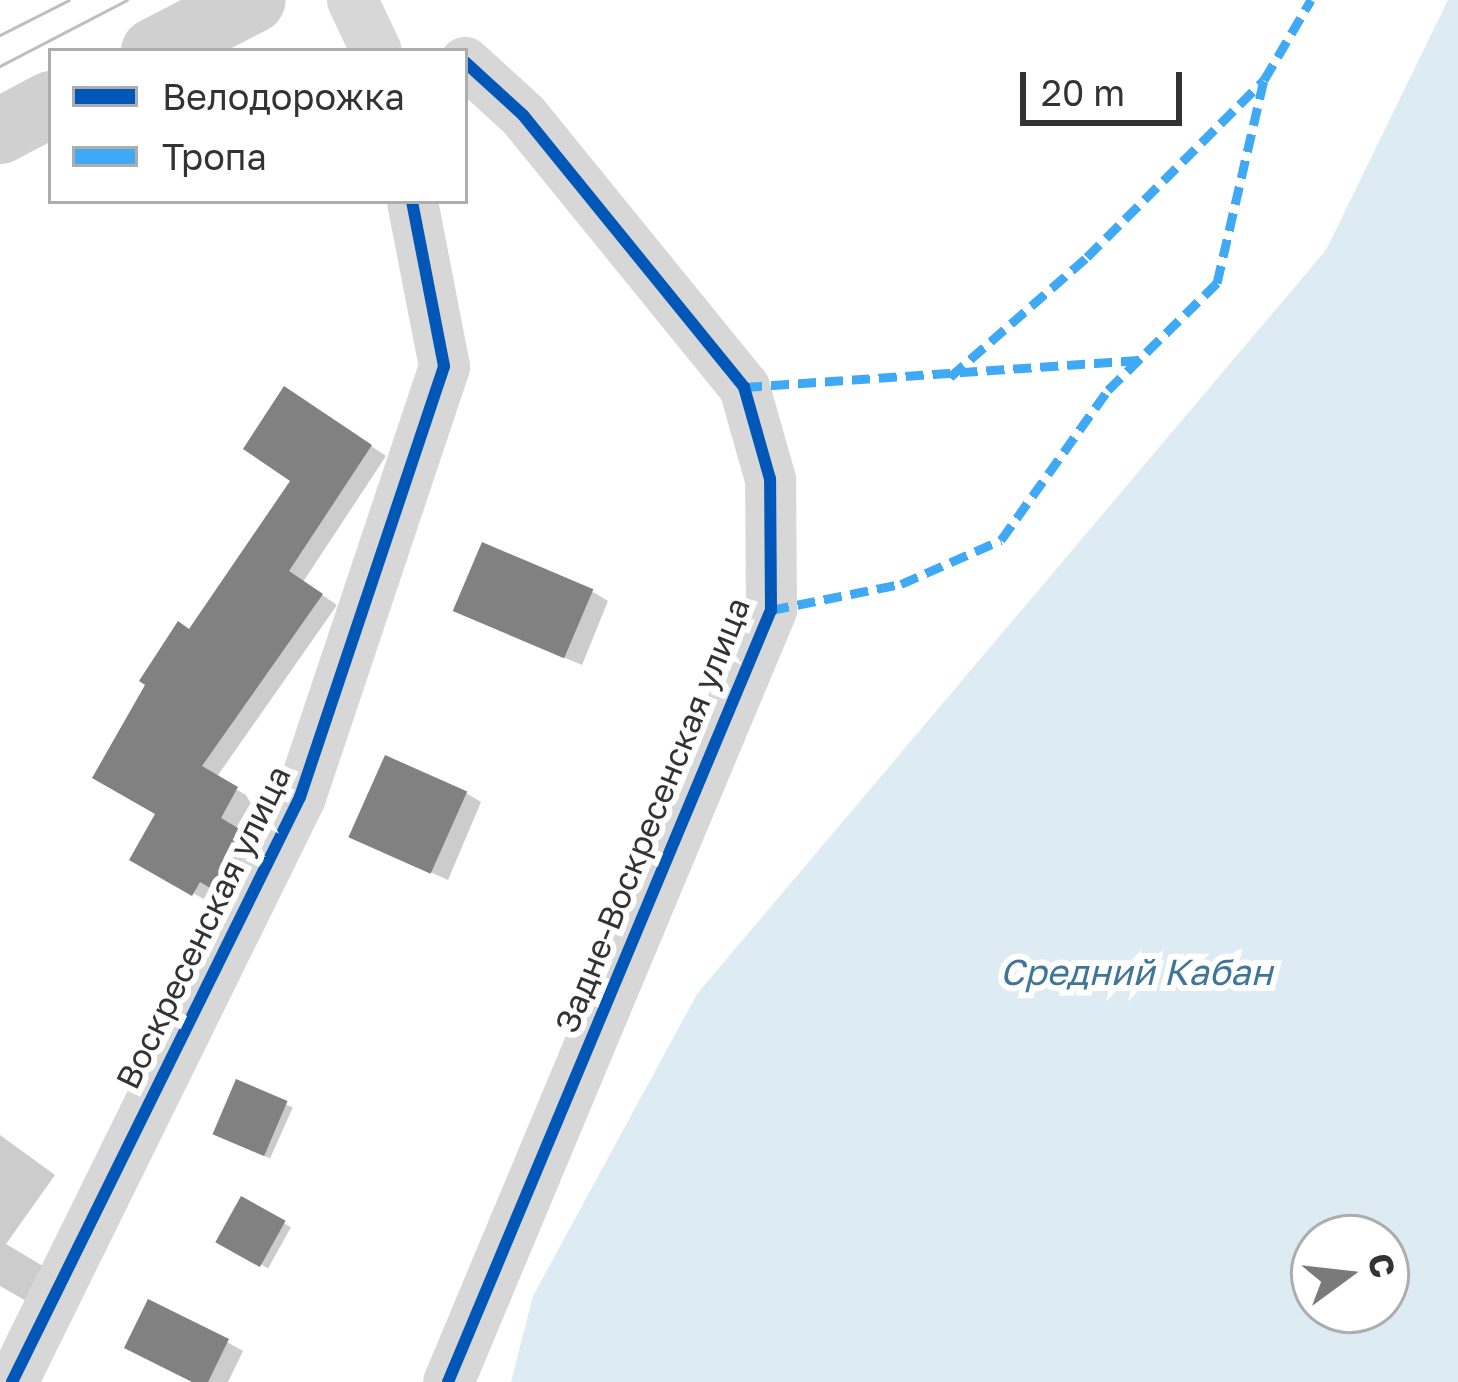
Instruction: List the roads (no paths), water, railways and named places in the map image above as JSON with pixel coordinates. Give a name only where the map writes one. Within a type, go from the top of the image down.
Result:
[{"type":"main road","points":[[160,48],[253,0]]},
{"type":"main road","points":[[0,131],[48,106]]},
{"type":"street","points":[[352,0],[375,48]]},
{"type":"street","name":"Задне-Воскресенская улица","points":[[448,1382],[771,610],[770,479],[744,387],[523,115],[468,65]]},
{"type":"street","name":"Воскресенская улица","points":[[12,1382],[301,796],[444,366],[413,204]]},
{"type":"water","name":"Средний Кабан","points":[[1448,0],[1458,0],[1458,1382],[511,1382],[533,1296],[697,994],[1326,250]]},
{"type":"tram line","points":[[0,35],[69,0]]},
{"type":"tram line","points":[[0,66],[127,0]]}]
